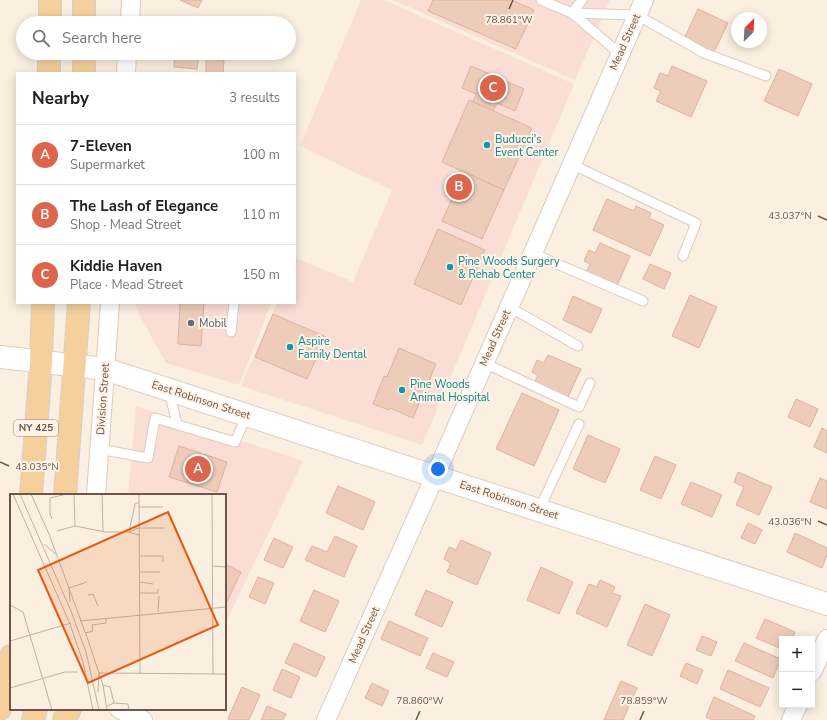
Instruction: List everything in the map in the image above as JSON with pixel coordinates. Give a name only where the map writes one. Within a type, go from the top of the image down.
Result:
[{"type":"main road","points":[[50,0],[50,16]]},
{"type":"main road","points":[[84,0],[84,16]]},
{"type":"main road","points":[[49,60],[49,72]]},
{"type":"main road","points":[[84,60],[84,72]]},
{"type":"main road","name":"NY 425","points":[[31,494],[41,362],[43,304]]},
{"type":"main road","name":"NY 425","points":[[65,494],[79,304]]},
{"type":"main road","points":[[0,709],[10,661]]},
{"type":"main road","points":[[33,720],[36,710]]},
{"type":"main road","points":[[64,720],[69,710]]},
{"type":"street","points":[[130,16],[131,0]]},
{"type":"street","name":"Mead Street","points":[[326,720],[640,8]]},
{"type":"street","points":[[126,72],[127,60]]},
{"type":"street","name":"Division Street","points":[[96,494],[110,304]]},
{"type":"street","name":"East Robinson Street","points":[[0,357],[105,369],[827,604]]},
{"type":"street","points":[[815,665],[827,639]]},
{"type":"street","points":[[791,720],[797,708]]},
{"type":"street","points":[[76,720],[77,710]]},
{"type":"street","points":[[121,710],[143,720]]},
{"type":"lane","points":[[541,0],[572,14],[620,54]]},
{"type":"lane","points":[[572,14],[582,0]]},
{"type":"lane","points":[[572,14],[640,8],[704,53],[766,76]]},
{"type":"lane","points":[[571,164],[696,223],[683,256]]},
{"type":"lane","points":[[532,253],[643,301]]},
{"type":"lane","points":[[231,332],[234,304]]},
{"type":"lane","points":[[509,307],[578,346]]},
{"type":"lane","points":[[484,363],[579,407],[590,383]]},
{"type":"lane","points":[[169,390],[178,424]]},
{"type":"lane","points":[[99,449],[148,458],[155,418],[235,442],[247,415]]},
{"type":"lane","points":[[539,510],[579,424]]},
{"type":"shaded area","points":[[361,0],[384,0],[574,84],[422,445],[241,386],[277,304],[296,304],[296,258],[353,282],[392,190],[300,146]]},
{"type":"shaded area","points":[[393,0],[610,0],[575,80]]},
{"type":"shaded area","points":[[136,304],[270,304],[239,385],[166,363],[136,309]]},
{"type":"shaded area","points":[[136,406],[303,461],[226,622],[226,494],[128,494]]},
{"type":"building","points":[[180,0],[202,0],[198,8]]},
{"type":"building","points":[[433,0],[512,0],[534,10],[516,49],[428,11]]},
{"type":"building","points":[[698,9],[728,23],[714,52],[684,39]]},
{"type":"building","points":[[174,60],[198,60],[197,69],[174,67]]},
{"type":"building","points":[[206,60],[224,60],[223,72],[206,72]]},
{"type":"building","points":[[471,66],[524,89],[515,111],[497,103],[493,111],[473,102],[476,94],[462,88]]},
{"type":"building","points":[[672,66],[707,81],[691,117],[656,101],[661,91],[654,88],[660,73],[668,76]]},
{"type":"building","points":[[779,69],[812,84],[798,116],[764,101]]},
{"type":"building","name":"Buducci's Event Center","points":[[469,100],[532,128],[504,190],[442,162]]},
{"type":"building","points":[[464,172],[504,190],[482,239],[442,221]]},
{"type":"building","points":[[607,199],[634,211],[636,206],[651,213],[649,218],[664,225],[650,256],[593,230]]},
{"type":"building","name":"Pine Woods Surgery & Rehab Center","points":[[438,229],[485,250],[461,305],[414,284]]},
{"type":"building","points":[[600,243],[630,256],[616,288],[586,274],[590,264],[584,261],[589,250],[595,253]]},
{"type":"building","points":[[650,264],[671,273],[664,289],[643,279]]},
{"type":"building","points":[[690,295],[717,307],[699,348],[672,336]]},
{"type":"building","points":[[573,296],[602,309],[591,333],[563,320]]},
{"type":"building","name":"Mobil","points":[[180,304],[204,304],[201,346],[178,344]]},
{"type":"building","name":"Aspire Family Dental","points":[[273,314],[326,337],[307,379],[255,357]]},
{"type":"building","name":"Pine Woods Animal Hospital","points":[[399,348],[436,364],[413,418],[390,408],[389,410],[373,404],[384,376],[387,377]]},
{"type":"building","points":[[548,355],[581,369],[567,399],[534,384],[538,375],[532,372],[537,360],[544,363]]},
{"type":"building","points":[[522,393],[559,410],[534,466],[496,449]]},
{"type":"building","points":[[796,399],[818,409],[810,427],[788,417]]},
{"type":"building","points":[[822,428],[827,431],[827,453],[814,447]]},
{"type":"building","points":[[588,435],[620,449],[605,483],[573,469]]},
{"type":"building","points":[[179,446],[227,462],[217,492],[169,477]]},
{"type":"building","points":[[655,456],[676,465],[661,499],[640,490]]},
{"type":"building","points":[[738,472],[772,487],[759,515],[736,505],[744,487],[734,482]]},
{"type":"building","points":[[820,478],[827,481],[827,509],[810,502]]},
{"type":"building","points":[[691,482],[722,495],[712,517],[681,504]]},
{"type":"building","points":[[338,486],[375,502],[363,530],[326,513]]},
{"type":"building","points":[[748,523],[762,530],[755,544],[741,538]]},
{"type":"building","points":[[795,533],[827,548],[827,555],[822,568],[787,552]]},
{"type":"building","points":[[335,536],[357,546],[344,577],[305,560],[312,546],[327,552]]},
{"type":"building","points":[[274,538],[293,547],[283,568],[264,560]]},
{"type":"building","points":[[461,540],[491,553],[477,585],[447,572],[451,563],[444,559],[449,547],[456,550]]},
{"type":"building","points":[[226,564],[241,572],[226,604]]},
{"type":"building","points":[[541,567],[573,582],[559,614],[527,600]]},
{"type":"building","points":[[258,577],[274,583],[265,604],[249,597]]},
{"type":"building","points":[[600,580],[615,587],[612,593],[621,596],[607,627],[576,613],[589,584],[597,587]]},
{"type":"building","points":[[314,590],[339,601],[325,632],[300,621]]},
{"type":"building","points":[[426,590],[453,602],[442,627],[415,615]]},
{"type":"building","points":[[645,604],[670,615],[652,656],[627,645]]},
{"type":"building","points":[[765,619],[795,632],[793,636],[779,636],[779,648],[756,638]]},
{"type":"building","points":[[389,621],[428,638],[420,656],[381,639]]},
{"type":"building","points":[[702,636],[717,642],[711,656],[696,650]]},
{"type":"building","points":[[294,643],[325,657],[316,677],[285,663]]},
{"type":"building","points":[[744,643],[779,658],[779,664],[773,678],[735,661]]},
{"type":"building","points":[[433,653],[454,662],[447,677],[426,668]]},
{"type":"building","points":[[686,663],[703,670],[697,684],[680,676]]},
{"type":"building","points":[[282,669],[300,677],[291,698],[273,690]]},
{"type":"building","points":[[728,670],[769,688],[760,707],[720,689]]},
{"type":"building","points":[[621,681],[637,688],[623,720],[604,720]]},
{"type":"building","points":[[372,683],[389,691],[382,706],[365,698]]},
{"type":"building","points":[[242,687],[260,695],[249,720],[228,719]]},
{"type":"building","points":[[714,697],[755,716],[753,720],[712,720],[706,717]]},
{"type":"building","points":[[267,706],[286,714],[283,720],[261,720]]},
{"type":"place","name":"Kiddie Haven","points":[[493,88]]},
{"type":"place","name":"Buducci's Event Center","points":[[487,145]]},
{"type":"place","name":"The Lash of Elegance","points":[[459,187]]},
{"type":"place","name":"Pine Woods Surgery & Rehab Center","points":[[450,267]]},
{"type":"place","name":"Mobil","points":[[191,323]]},
{"type":"place","name":"Aspire Family Dental","points":[[290,347]]},
{"type":"place","name":"Pine Woods Animal Hospital","points":[[402,390]]},
{"type":"place","name":"7-Eleven","points":[[198,469]]}]
